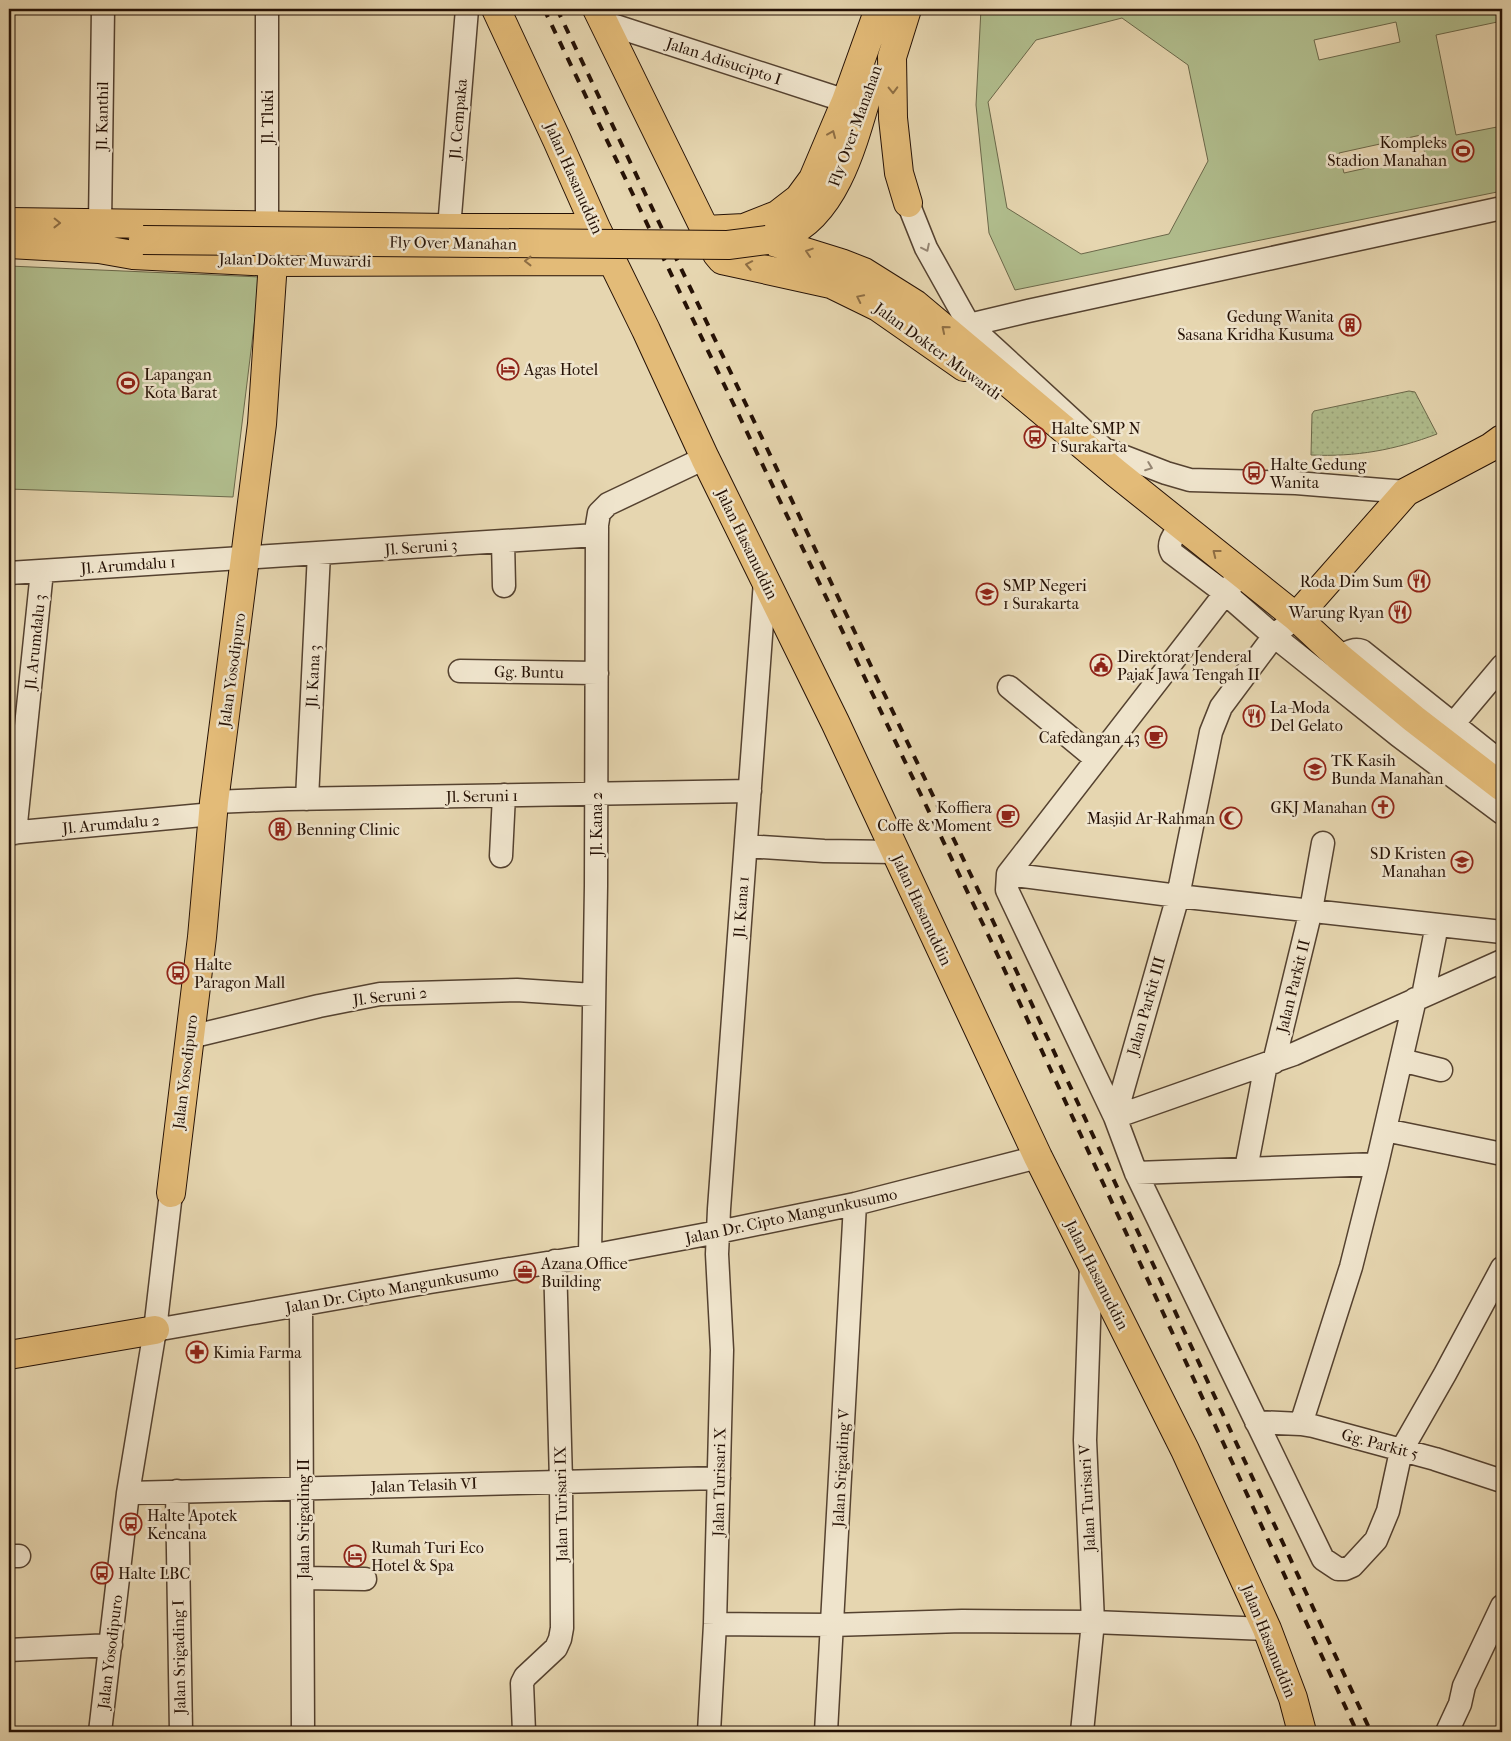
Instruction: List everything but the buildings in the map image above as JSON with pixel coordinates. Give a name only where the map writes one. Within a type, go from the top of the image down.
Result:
[{"type":"main road","name":"Jalan Hasanuddin","points":[[496,9],[611,261],[646,330],[705,458],[835,722],[1038,1156],[1186,1450],[1266,1629],[1293,1698],[1302,1732]]},
{"type":"main road","points":[[600,15],[705,230],[744,228],[777,215],[799,198],[812,178],[846,101],[879,9]]},
{"type":"main road","name":"Fly Over Manahan","points":[[102,232],[141,240],[728,245],[767,240],[785,235],[803,224],[820,209],[842,171],[895,9]]},
{"type":"main road","points":[[906,9],[892,57],[893,118],[899,173],[908,203]]},
{"type":"main road","name":"Jalan Dokter Muwardi","points":[[9,222],[102,232],[133,255],[273,262],[611,261]]},
{"type":"main road","name":"Jalan Dokter Muwardi","points":[[9,244],[102,232],[267,226],[596,228]]},
{"type":"main road","name":"Jalan Dokter Muwardi","points":[[705,230],[716,254],[722,260],[831,284],[878,307],[946,353],[1084,461],[1116,473]]},
{"type":"main road","name":"Fly Over Manahan","points":[[767,240],[842,263],[864,272],[915,304],[1116,473],[1181,525],[1233,583],[1296,617],[1339,657],[1388,685],[1406,728],[1446,732],[1471,764],[1502,787]]},
{"type":"main road","name":"Jalan Yosodipuro","points":[[171,1194],[202,937],[214,808],[247,557],[262,424],[273,262]]},
{"type":"main road","points":[[1296,617],[1406,492],[1499,447]]},
{"type":"main road","name":"Jalan Dr. Cipto Mangunkusumo","points":[[9,1354],[155,1330]]},
{"type":"street","name":"Jl. Kanthil","points":[[102,232],[103,9]]},
{"type":"street","name":"Jl. Tluki","points":[[267,9],[267,226]]},
{"type":"street","name":"Jl. Cempaka","points":[[449,228],[467,9]]},
{"type":"street","name":"Jalan Adisucipto I","points":[[600,15],[846,101]]},
{"type":"street","points":[[908,203],[926,248],[969,325],[1104,449],[1157,470],[1190,480],[1296,483],[1406,492]]},
{"type":"street","points":[[969,325],[1502,208]]},
{"type":"street","name":"Jl. Kana 2","points":[[590,1256],[597,673],[596,536],[599,513],[608,504],[705,458]]},
{"type":"street","name":"Jl. Seruni 3","points":[[247,557],[596,536]]},
{"type":"street","points":[[503,541],[504,586]]},
{"type":"street","name":"Jl. Kana 3","points":[[308,799],[319,553]]},
{"type":"street","name":"Jl. Arumdalu 1","points":[[9,573],[247,557]]},
{"type":"street","name":"Jl. Arumdalu 3","points":[[12,833],[16,744],[42,571]]},
{"type":"street","name":"Jl. Kana 1","points":[[718,1232],[765,581]]},
{"type":"street","points":[[1502,813],[1471,764],[1406,728],[1274,636],[1233,583],[1008,874],[1007,884],[1008,895],[1115,1117],[1136,1173],[1256,1422],[1323,1558],[1338,1568],[1346,1569],[1352,1566],[1376,1540],[1388,1511],[1401,1451],[1502,1268]]},
{"type":"street","name":"Jalan Parkit III","points":[[1115,1117],[1178,896],[1211,732],[1221,707],[1274,636],[1296,617]]},
{"type":"street","points":[[1388,685],[1446,732],[1502,666]]},
{"type":"street","name":"Gg. Buntu","points":[[460,671],[597,673]]},
{"type":"street","points":[[1009,687],[1096,759]]},
{"type":"street","points":[[1471,764],[1502,763]]},
{"type":"street","name":"Jl. Seruni 1","points":[[214,808],[308,799],[750,791]]},
{"type":"street","points":[[501,856],[504,795]]},
{"type":"street","name":"Jl. Arumdalu 2","points":[[12,833],[214,808]]},
{"type":"street","name":"Jalan Parkit II","points":[[1246,1169],[1270,1063],[1311,910],[1324,842]]},
{"type":"street","points":[[746,846],[817,851],[895,852]]},
{"type":"street","points":[[1008,874],[1178,896],[1502,932]]},
{"type":"street","points":[[1301,1424],[1351,1267],[1401,1060],[1437,925]]},
{"type":"street","points":[[1115,1117],[1270,1063],[1502,961]]},
{"type":"street","name":"Jl. Seruni 2","points":[[190,1037],[319,1006],[380,994],[517,990],[594,995]]},
{"type":"street","points":[[1401,1060],[1441,1070]]},
{"type":"street","points":[[1385,1130],[1502,1154]]},
{"type":"street","name":"Jalan Dr. Cipto Mangunkusumo","points":[[155,1330],[590,1256],[718,1232],[855,1204],[1038,1156]]},
{"type":"street","points":[[1136,1173],[1377,1164]]},
{"type":"street","name":"Jalan Yosodipuro","points":[[100,1732],[128,1492],[155,1330],[171,1194]]},
{"type":"street","name":"Jalan Srigading V","points":[[826,1732],[855,1204]]},
{"type":"street","name":"Jalan Turisari X","points":[[709,1732],[715,1624],[722,1350],[717,1254],[718,1232]]},
{"type":"street","name":"Jalan Turisari IX","points":[[524,1732],[522,1683],[525,1677],[556,1648],[562,1628],[561,1481],[555,1261]]},
{"type":"street","name":"Jalan Turisari V","points":[[1082,1732],[1093,1622],[1085,1440],[1091,1264]]},
{"type":"street","name":"Jalan Srigading II","points":[[301,1305],[303,1732]]},
{"type":"street","name":"Gg. Parkit 5","points":[[1256,1422],[1301,1424],[1435,1459],[1502,1481]]},
{"type":"street","name":"Jalan Telasih VI","points":[[128,1492],[719,1478]]},
{"type":"street","name":"Jalan Srigading I","points":[[177,1491],[180,1732]]},
{"type":"street","points":[[303,1578],[365,1579]]},
{"type":"street","points":[[715,1624],[832,1625],[962,1621],[1093,1622],[1266,1629]]},
{"type":"street","points":[[1447,1732],[1460,1704],[1471,1690],[1502,1621]]},
{"type":"street","points":[[9,1650],[111,1645]]},
{"type":"green space","points":[[981,9],[1502,9],[1502,21],[1436,35],[1456,135],[1502,126],[1502,191],[1015,290],[989,233],[976,105]],"holes":[[[1122,18],[1188,65],[1208,161],[1169,234],[1081,254],[1007,208],[988,102],[1036,40]],[[1396,22],[1400,42],[1319,60],[1314,40]],[[1421,135],[1425,155],[1344,173],[1339,153]]]},
{"type":"green space","name":"Lapangan Kota Barat","points":[[9,266],[260,277],[233,497],[9,489]]},
{"type":"green space","points":[[1409,391],[1415,392],[1437,434],[1375,451],[1344,455],[1311,455],[1312,414],[1314,411]]},
{"type":"railway","points":[[544,9],[992,943],[1357,1732]]},
{"type":"railway","points":[[557,9],[1001,938],[1371,1732]]},
{"type":"place","name":"Kompleks Stadion Manahan","points":[[1463,151]]},
{"type":"place","name":"Gedung Wanita Sasana Kridha Kusuma","points":[[1350,325]]},
{"type":"place","name":"Agas Hotel","points":[[508,369]]},
{"type":"place","name":"Lapangan Kota Barat","points":[[128,383]]},
{"type":"place","name":"Halte SMP N 1 Surakarta","points":[[1035,437]]},
{"type":"place","name":"Halte Gedung Wanita","points":[[1254,473]]},
{"type":"place","name":"Roda Dim Sum","points":[[1419,581]]},
{"type":"place","name":"SMP Negeri 1 Surakarta","points":[[987,594]]},
{"type":"place","name":"Warung Ryan","points":[[1400,612]]},
{"type":"place","name":"Direktorat Jenderal Pajak Jawa Tengah II","points":[[1101,665]]},
{"type":"place","name":"La-Moda Del Gelato","points":[[1254,716]]},
{"type":"place","name":"Cafedangan 43","points":[[1156,737]]},
{"type":"place","name":"TK Kasih Bunda Manahan","points":[[1315,769]]},
{"type":"place","name":"GKJ Manahan","points":[[1383,807]]},
{"type":"place","name":"Koffiera Coffe & Moment","points":[[1008,816]]},
{"type":"place","name":"Masjid Ar-Rahman","points":[[1231,818]]},
{"type":"place","name":"Benning Clinic","points":[[280,829]]},
{"type":"place","name":"SD Kristen Manahan","points":[[1462,862]]},
{"type":"place","name":"Halte Paragon Mall","points":[[178,973]]},
{"type":"place","name":"Azana Office Building","points":[[525,1272]]},
{"type":"place","name":"Kimia Farma","points":[[197,1352]]},
{"type":"place","name":"Halte Apotek Kencana","points":[[131,1524]]},
{"type":"place","name":"Rumah Turi Eco Hotel & Spa","points":[[355,1556]]},
{"type":"place","name":"Halte LBC","points":[[102,1573]]}]
